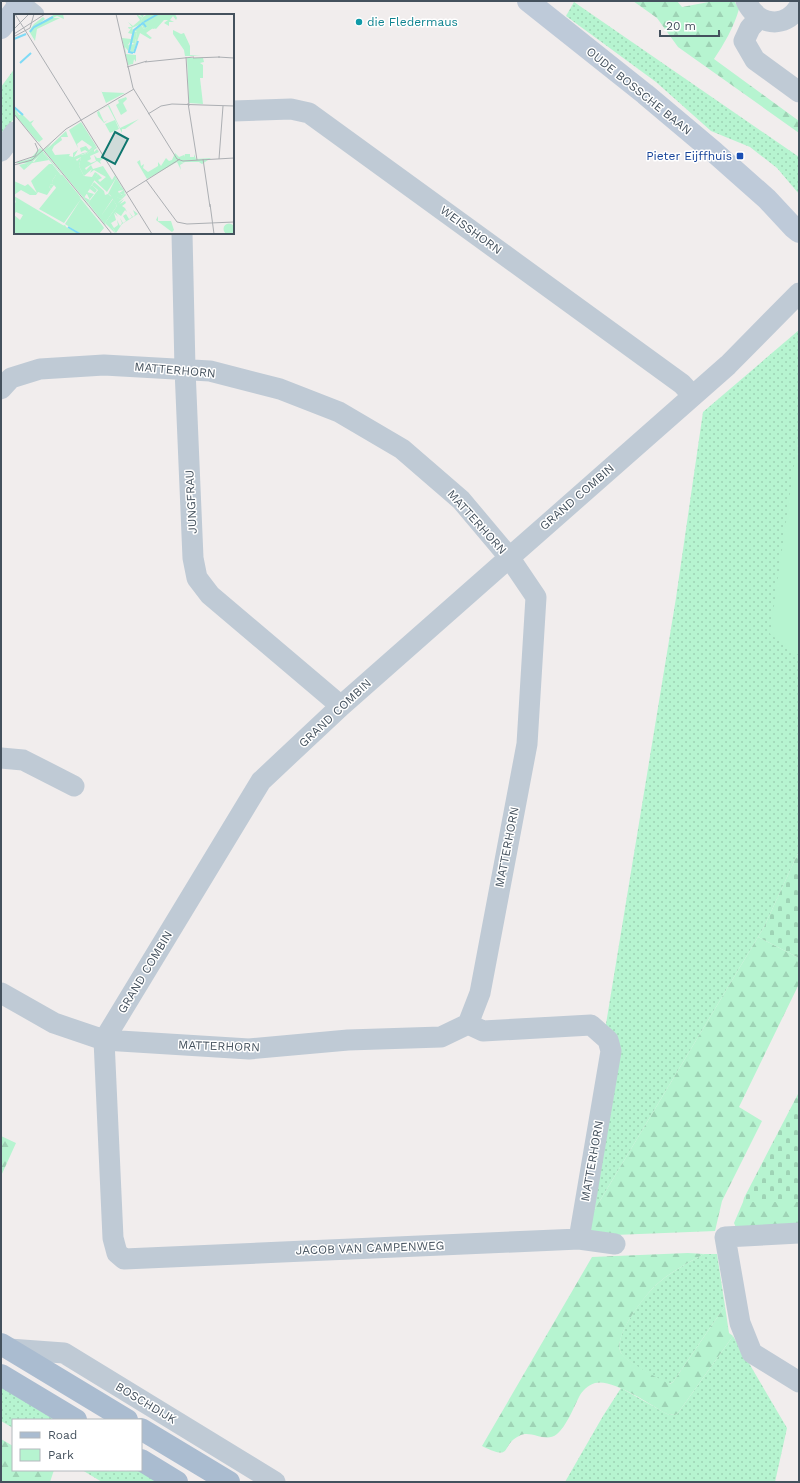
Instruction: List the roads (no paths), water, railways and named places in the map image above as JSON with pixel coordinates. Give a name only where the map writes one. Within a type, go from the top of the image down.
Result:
[{"type":"main road","name":"BOSCHDIJK","points":[[5,1346],[125,1419]]},
{"type":"main road","points":[[1,1375],[74,1419]]},
{"type":"main road","name":"BOSCHDIJK","points":[[142,1430],[229,1482]]},
{"type":"main road","points":[[142,1461],[178,1482]]},
{"type":"street","name":"OUDE BOSSCHE BAAN","points":[[528,1],[645,94],[714,152],[767,199],[799,232]]},
{"type":"street","points":[[746,1],[759,18],[774,22],[786,19],[794,14],[799,7]]},
{"type":"street","points":[[14,14],[23,5]]},
{"type":"street","points":[[1,28],[14,14]]},
{"type":"street","points":[[759,18],[750,28],[744,41],[750,53],[755,60],[799,92]]},
{"type":"street","name":"WEISSHORN","points":[[234,111],[291,108],[309,113],[682,384],[692,396]]},
{"type":"street","points":[[1,151],[14,133]]},
{"type":"street","name":"OUDE BOSSCHE BAAN","points":[[767,199],[799,215]]},
{"type":"street","name":"JUNGFRAU","points":[[182,234],[185,368],[193,558],[197,578],[210,596],[341,706]]},
{"type":"street","name":"GRAND COMBIN","points":[[104,1040],[261,781],[341,706],[728,365],[799,293]]},
{"type":"street","name":"MATTERHORN","points":[[1,389],[11,378],[40,369],[104,365],[185,368],[210,371],[280,389],[339,412],[402,449],[461,500],[509,557],[536,597],[527,744],[480,993],[468,1024],[441,1037],[348,1040],[249,1049],[104,1040],[54,1023],[1,993]]},
{"type":"street","points":[[1,758],[24,760],[74,786]]},
{"type":"street","name":"MATTERHORN","points":[[468,1024],[483,1031],[591,1024],[608,1040],[611,1051],[579,1239]]},
{"type":"street","name":"JACOB VAN CAMPENWEG","points":[[104,1040],[113,1238],[117,1252],[124,1259],[579,1239],[615,1244]]},
{"type":"street","points":[[799,1233],[725,1237],[740,1323],[752,1353],[799,1382]]},
{"type":"street","name":"BOSCHDIJK","points":[[5,1346],[64,1353],[274,1482]]},
{"type":"place","name":"die Fledermaus","points":[[359,22]]},
{"type":"place","name":"Pieter Eijffhuis","points":[[740,156]]}]
